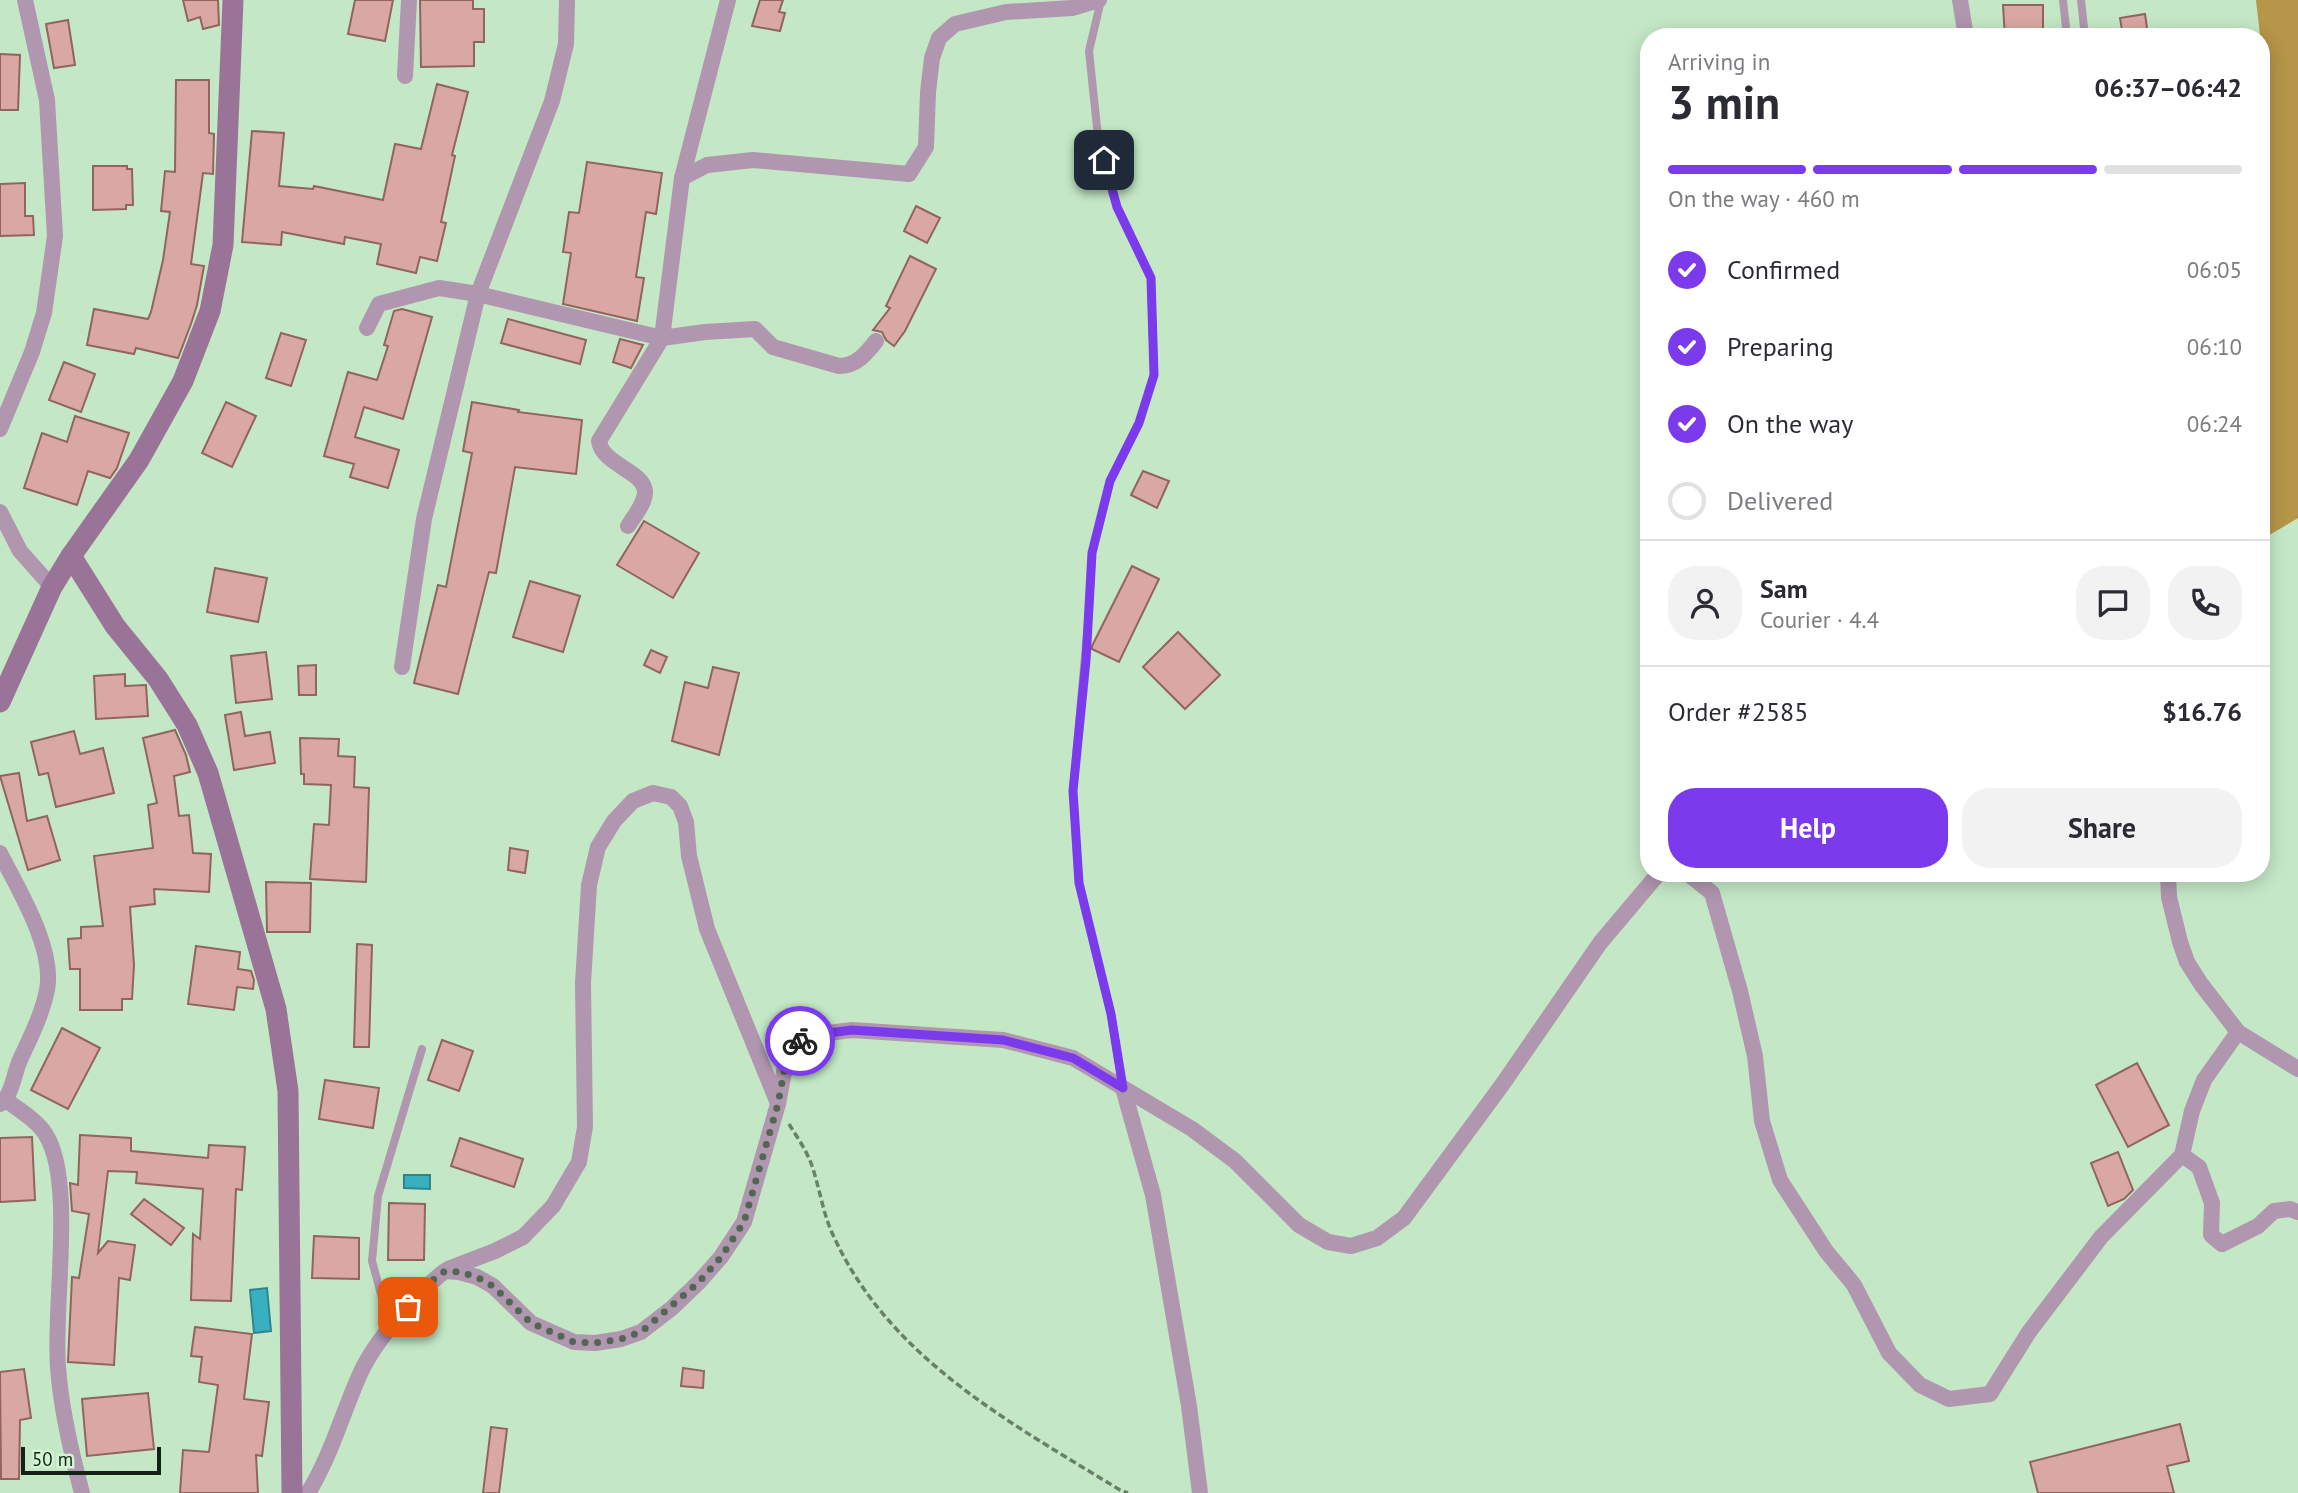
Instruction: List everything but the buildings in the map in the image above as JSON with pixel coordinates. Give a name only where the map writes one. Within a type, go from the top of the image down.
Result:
[{"type":"main road","points":[[0,702],[52,587],[139,460],[183,382],[210,311],[223,245],[233,0]]},
{"type":"main road","points":[[71,556],[116,626],[158,679],[192,737],[208,773],[276,1010],[288,1091],[292,1493]]},
{"type":"street","points":[[0,429],[32,352],[44,313],[55,236],[47,100],[25,0]]},
{"type":"street","points":[[405,76],[409,0]]},
{"type":"street","points":[[402,667],[424,519],[478,294],[552,101],[566,44],[567,0]]},
{"type":"street","points":[[628,526],[645,494],[644,486],[638,478],[604,453],[599,441],[662,338],[682,178],[728,0]]},
{"type":"street","points":[[682,178],[707,164],[753,160],[909,174],[926,147],[932,58],[939,38],[954,24],[1006,12],[1072,8],[1100,0]]},
{"type":"street","points":[[1960,0],[1965,28]]},
{"type":"street","points":[[368,328],[379,304],[439,288],[478,294],[662,338],[705,331],[755,329],[773,347],[839,366],[849,366],[859,360],[876,341]]},
{"type":"street","points":[[0,512],[20,551],[52,587]]},
{"type":"street","points":[[308,1493],[329,1452],[361,1371],[425,1286],[445,1271],[523,1237],[553,1206],[579,1162],[585,1127],[583,984],[589,886],[598,848],[614,821],[634,801],[653,793],[671,797],[680,806],[686,822],[689,856],[707,929],[778,1104]]},
{"type":"street","points":[[0,853],[46,954],[48,987],[35,1027],[3,1102],[46,1133],[57,1161],[61,1214],[58,1367],[64,1419],[82,1493]]},
{"type":"street","points":[[445,1271],[477,1277],[493,1286],[531,1323],[574,1342],[595,1343],[621,1339],[641,1332],[699,1282],[721,1257],[744,1222],[778,1104],[786,1061],[799,1041],[820,1034],[852,1030],[1003,1040],[1073,1058],[1192,1129],[1235,1161],[1299,1225],[1328,1242],[1351,1246],[1377,1238],[1404,1219],[1502,1085],[1600,943],[1651,882]]},
{"type":"street","points":[[1698,882],[1712,893],[1740,991],[1755,1056],[1762,1121],[1780,1180],[1826,1251],[1854,1285],[1889,1353],[1920,1385],[1949,1399],[1990,1394],[2029,1332],[2101,1237],[2182,1155],[2192,1111],[2204,1080],[2238,1032]]},
{"type":"street","points":[[2168,882],[2169,897],[2187,962],[2201,984],[2238,1032],[2298,1069]]},
{"type":"street","points":[[1123,1088],[1153,1195],[1189,1406],[1199,1493]]},
{"type":"street","points":[[2182,1155],[2199,1167],[2212,1203],[2211,1236],[2222,1244],[2258,1226],[2274,1210],[2290,1209],[2298,1212]]},
{"type":"lane","points":[[1100,0],[1089,51],[1098,137],[1117,207],[1151,278],[1154,375],[1139,423],[1110,481],[1092,553],[1073,791],[1079,883],[1111,1014],[1123,1088]]},
{"type":"lane","points":[[2063,0],[2066,28]]},
{"type":"lane","points":[[2081,0],[2084,28]]},
{"type":"lane","points":[[391,1328],[372,1261],[378,1196],[422,1049]]},
{"type":"path","points":[[778,1104],[811,1163],[833,1236],[862,1288],[908,1343],[947,1378],[989,1409],[1128,1493]]},
{"type":"shaded area","points":[[2256,0],[2298,0],[2298,518],[2270,535],[2270,28],[2259,28]]},
{"type":"water","points":[[404,1175],[430,1175],[430,1189],[404,1188]]},
{"type":"water","points":[[267,1288],[271,1331],[254,1333],[250,1290]]},
{"type":"way so far","points":[[408,1307],[425,1286],[445,1271],[459,1272],[477,1277],[493,1286],[531,1323],[574,1342],[595,1343],[621,1339],[641,1332],[699,1282],[721,1257],[744,1222],[778,1104],[786,1061],[800,1041]]},
{"type":"route","points":[[800,1041],[820,1034],[852,1030],[1003,1040],[1073,1058],[1123,1088],[1111,1014],[1079,883],[1073,791],[1086,660],[1092,553],[1110,481],[1139,423],[1154,375],[1151,278],[1117,207],[1104,160]]}]
